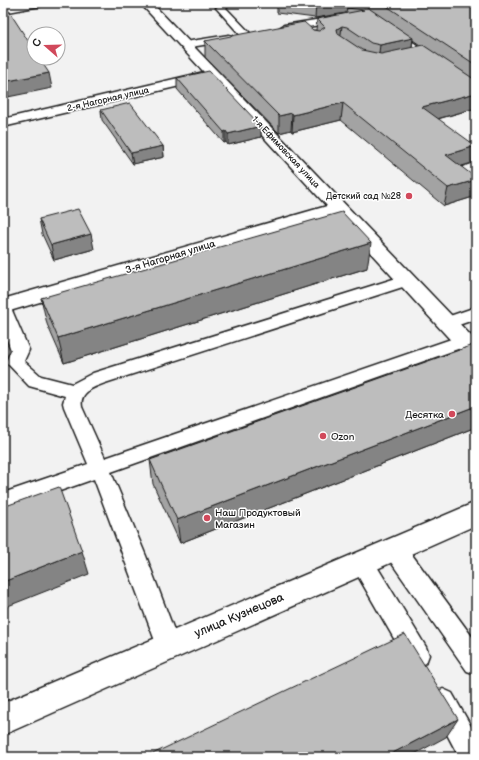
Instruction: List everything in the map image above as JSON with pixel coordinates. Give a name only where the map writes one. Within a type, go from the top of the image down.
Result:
[{"type":"street","points":[[3,9],[40,3]]},
{"type":"street","name":"1-я Ефимовская улица","points":[[146,3],[470,347]]},
{"type":"street","points":[[347,3],[476,91]]},
{"type":"street","name":"2-я Нагорная улица","points":[[3,123],[213,75]]},
{"type":"street","name":"3-я Нагорная улица","points":[[3,307],[201,246],[338,208]]},
{"type":"street","name":"улица Кузнецова","points":[[3,719],[476,513]]},
{"type":"lane","points":[[185,45],[250,34],[221,8],[226,3]]},
{"type":"lane","points":[[276,30],[364,14]]},
{"type":"lane","points":[[298,26],[308,34]]},
{"type":"lane","points":[[412,58],[425,55]]},
{"type":"lane","points":[[168,646],[147,587],[100,468],[72,404],[75,392],[84,384],[99,378],[406,280]]},
{"type":"lane","points":[[3,307],[20,350],[9,365],[35,381],[75,392]]},
{"type":"lane","points":[[447,323],[476,313]]},
{"type":"lane","points":[[3,502],[100,468],[470,347]]},
{"type":"lane","points":[[394,548],[476,662]]},
{"type":"lane","points":[[362,562],[474,757]]},
{"type":"building","points":[[382,3],[471,3],[476,6],[476,65]]},
{"type":"building","points":[[5,5],[26,38],[26,66],[44,66],[49,73],[3,82],[3,6]]},
{"type":"building","points":[[364,5],[413,38],[380,45],[371,43],[347,27],[342,26],[337,29],[338,34],[362,50],[381,54],[423,45],[476,79],[476,93],[422,107],[476,146],[446,155],[476,178],[476,180],[448,188],[343,103],[293,115],[292,113],[279,116],[205,41],[304,22],[313,30],[319,31],[325,27],[317,19],[364,10],[347,8]]},
{"type":"building","points":[[209,71],[261,126],[228,134],[226,131],[224,132],[177,78]]},
{"type":"building","points":[[130,103],[163,146],[131,153],[101,110]]},
{"type":"building","points":[[78,209],[91,234],[51,245],[39,219]]},
{"type":"building","points":[[342,212],[371,243],[58,338],[41,298]]},
{"type":"building","points":[[476,344],[476,406],[177,520],[150,460]]},
{"type":"building","points":[[59,487],[82,551],[3,582],[3,507]]},
{"type":"building","points":[[405,634],[458,719],[385,757],[146,757]]},
{"type":"place","name":"Детский сад №28","points":[[409,196]]},
{"type":"place","name":"Десятка","points":[[452,414]]},
{"type":"place","name":"Ozon","points":[[323,436]]},
{"type":"place","name":"Наш Продуктовый Магазин","points":[[207,518]]}]
